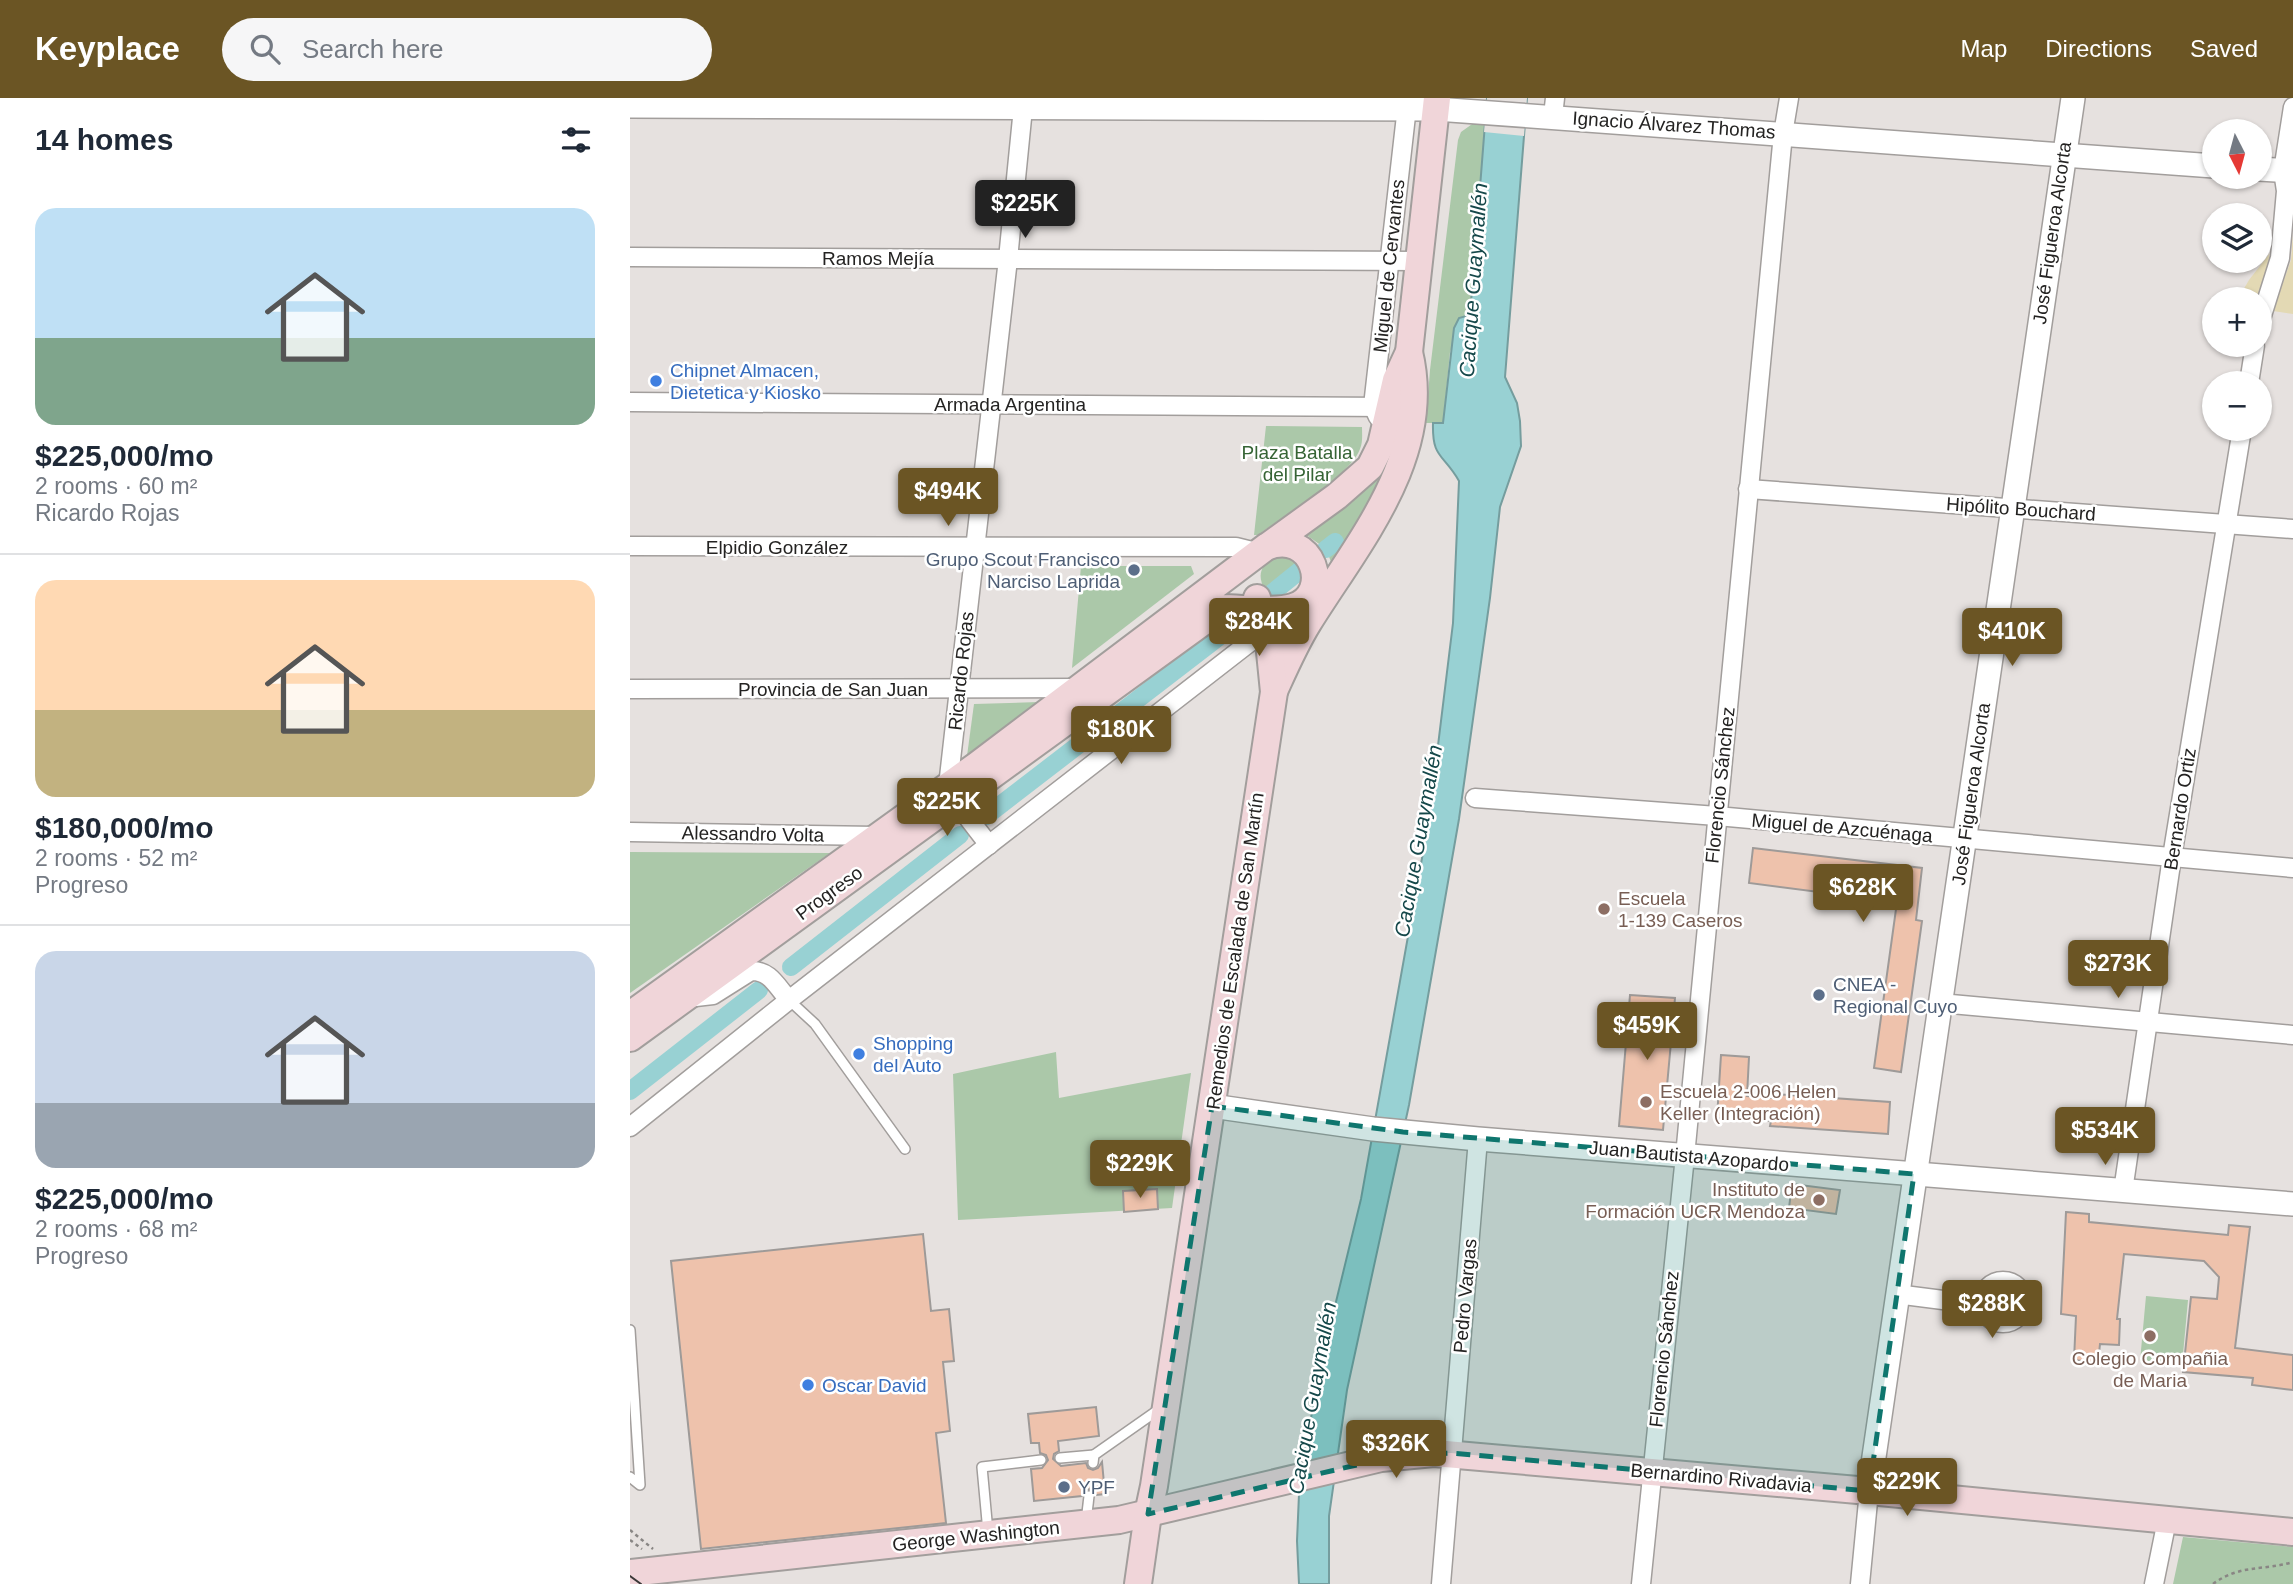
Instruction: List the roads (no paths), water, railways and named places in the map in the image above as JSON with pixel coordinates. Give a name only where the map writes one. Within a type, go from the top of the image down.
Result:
[{"type":"main road","name":"Miguel de Cervantes","points":[[1286,608],[1332,575],[1364,538],[1388,495],[1402,461],[1415,388],[1409,352],[1436,103]]},
{"type":"main road","name":"Miguel de Cervantes","points":[[1260,552],[1338,496],[1365,472],[1378,453],[1383,415],[1409,352]]},
{"type":"main road","points":[[1284,543],[1307,554],[1315,572],[1286,608],[1250,583],[1249,575],[1260,552],[1284,543]]},
{"type":"main road","name":"Progreso","points":[[630,1015],[876,836],[956,799],[1079,688],[1260,552]]},
{"type":"main road","name":"Progreso","points":[[630,1038],[1222,608],[1286,608]]},
{"type":"main road","name":"Remedios de Escalada de San Martín","points":[[1273,691],[1272,660],[1286,608]]},
{"type":"main road","name":"Remedios de Escalada de San Martín","points":[[1138,1584],[1286,608]]},
{"type":"main road","name":"Bernardino Rivadavia","points":[[1318,1475],[1399,1455],[1451,1453],[2293,1532]]},
{"type":"main road","name":"George Washington","points":[[630,1573],[1086,1525],[1148,1514],[1318,1475]]},
{"type":"street","name":"Florencio Sánchez","points":[[1641,1584],[1783,134],[1789,98]]},
{"type":"street","name":"José Figueroa Alcorta","points":[[1869,1491],[2073,98]]},
{"type":"street","name":"Ricardo Rojas","points":[[956,799],[959,689],[1023,103]]},
{"type":"street","name":"Ignacio Álvarez Thomas","points":[[630,106],[1436,103],[1526,114],[1554,107],[1783,134],[2202,165]]},
{"type":"street","name":"Miguel de Cervantes","points":[[1383,415],[1390,260],[1407,104]]},
{"type":"street","points":[[2271,287],[2280,258],[2293,107]]},
{"type":"street","name":"Ramos Mejía","points":[[630,257],[1419,261]]},
{"type":"street","name":"Armada Argentina","points":[[630,402],[992,404],[1383,415]]},
{"type":"street","name":"Bernardo Ortiz","points":[[2123,1191],[2172,857],[2240,441]]},
{"type":"street","name":"Hipólito Bouchard","points":[[1748,489],[2293,528]]},
{"type":"street","name":"Elpidio González","points":[[630,546],[1236,547],[1260,552]]},
{"type":"street","points":[[630,1127],[785,995],[989,845],[1229,657],[1286,608]]},
{"type":"street","points":[[1229,657],[1255,649],[1265,652],[1272,660]]},
{"type":"street","name":"Provincia de San Juan","points":[[630,689],[1079,688]]},
{"type":"street","name":"Miguel de Azcuénaga","points":[[1475,798],[1717,816],[2293,868]]},
{"type":"street","points":[[956,799],[989,845]]},
{"type":"street","name":"Alessandro Volta","points":[[630,832],[876,836]]},
{"type":"street","points":[[684,999],[708,997],[718,993],[751,971],[765,972],[785,995]]},
{"type":"street","points":[[1940,1003],[2293,1035]]},
{"type":"street","name":"Juan Bautista Azopardo","points":[[1212,1106],[1373,1129],[1478,1139],[2293,1204]]},
{"type":"street","name":"Pedro Vargas","points":[[1441,1584],[1478,1139]]},
{"type":"street","points":[[1896,1294],[1982,1305]]},
{"type":"street","points":[[1860,1584],[1869,1491]]},
{"type":"street","points":[[2154,1584],[2167,1520]]},
{"type":"lane","points":[[785,995],[816,1024],[905,1149]]},
{"type":"lane","points":[[630,1330],[632,1398],[640,1485],[630,1477]]},
{"type":"lane","points":[[1060,1458],[1094,1459],[1166,1405]]},
{"type":"lane","points":[[988,1535],[982,1467],[1041,1460]]},
{"type":"lane","points":[[1086,1525],[1089,1496]]},
{"type":"water","name":"Cacique Guaymallén","points":[[1487,98],[1527,98],[1505,377],[1517,403],[1521,446],[1500,507],[1459,819],[1409,1105],[1347,1390],[1329,1516],[1329,1584],[1299,1584],[1297,1541],[1303,1458],[1325,1347],[1361,1199],[1429,819],[1453,623],[1459,481],[1437,450],[1433,423],[1443,423],[1454,328],[1459,318],[1470,315]]},
{"type":"waterway","points":[[1326,549],[1335,542]]},
{"type":"waterway","points":[[1272,593],[1303,568]]},
{"type":"waterway","points":[[986,816],[1233,626]]},
{"type":"waterway","points":[[791,967],[960,835]]},
{"type":"waterway","points":[[630,1091],[759,990]]},
{"type":"tram line","points":[[630,1576],[641,1584]]},
{"type":"place","name":"Chipnet Almacen, Dietetica y Kiosko","points":[[656,381]]},
{"type":"place","name":"Grupo Scout Francisco Narciso Laprida","points":[[1134,570]]},
{"type":"place","name":"Escuela 1-139 Caseros","points":[[1604,909]]},
{"type":"place","name":"CNEA - Regional Cuyo","points":[[1819,995]]},
{"type":"place","name":"Shopping del Auto","points":[[859,1054]]},
{"type":"place","name":"Escuela 2-006 Helen Keller (Integración)","points":[[1646,1102]]},
{"type":"place","name":"Instituto de Formación UCR Mendoza","points":[[1819,1200]]},
{"type":"place","name":"Colegio Compañia de Maria","points":[[2150,1336]]},
{"type":"place","name":"Oscar David","points":[[808,1385]]},
{"type":"place","name":"YPF","points":[[1064,1487]]},
{"type":"park label","name":"Plaza Batalla del Pilar","points":[[1297,463]]}]
